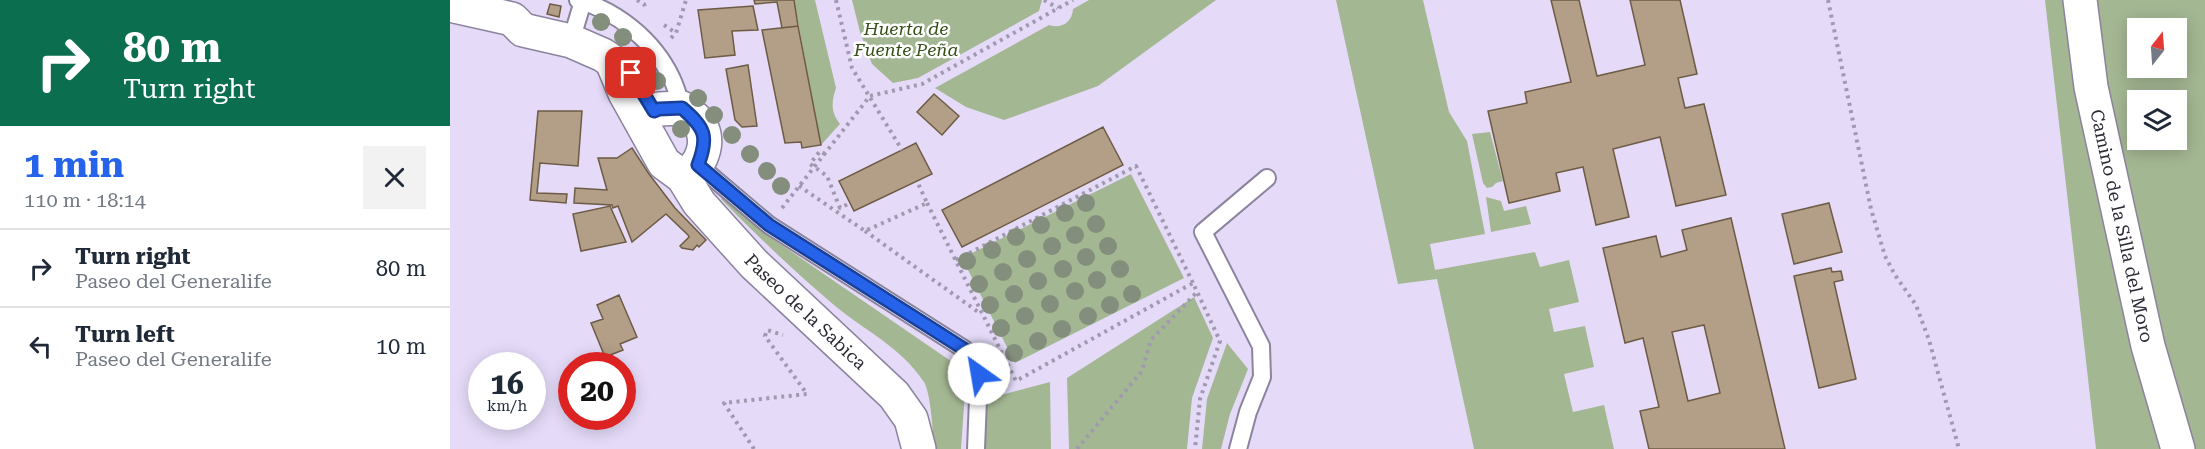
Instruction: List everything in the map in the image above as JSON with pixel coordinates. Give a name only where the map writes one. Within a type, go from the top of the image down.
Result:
[{"type":"street","name":"Camino de la Silla del Moro","points":[[2080,0],[2091,87],[2143,324],[2178,449]]},
{"type":"street","points":[[450,5],[512,19],[523,30],[571,41],[603,55],[613,64],[631,73],[668,109],[681,158],[690,171]]},
{"type":"street","points":[[450,22],[509,36],[523,30]]},
{"type":"street","points":[[613,64],[625,93],[664,163],[690,171]]},
{"type":"street","name":"Paseo de la Sabica","points":[[690,171],[699,203],[754,264],[894,395],[911,419],[920,449]]},
{"type":"lane","points":[[571,41],[580,1],[615,16],[647,41],[659,55],[672,78],[668,109]]},
{"type":"lane","points":[[690,171],[769,225],[964,349],[979,374],[976,449]]},
{"type":"lane","points":[[1238,449],[1248,412],[1262,377],[1261,346],[1203,232],[1267,178]]},
{"type":"path","points":[[659,55],[676,33],[686,0]]},
{"type":"path","points":[[836,0],[852,68],[902,150]]},
{"type":"path","points":[[1044,0],[1059,9]]},
{"type":"path","points":[[769,225],[870,96],[921,84],[1073,0]]},
{"type":"path","points":[[1828,0],[1871,209],[1885,256],[1895,275],[1916,304],[1929,340],[1959,449]]},
{"type":"path","points":[[956,260],[1136,166],[1220,341],[1200,399],[1195,449]]},
{"type":"path","points":[[814,167],[827,176],[840,208],[850,203]]},
{"type":"path","points":[[917,181],[1016,381],[1193,283]]},
{"type":"path","points":[[799,186],[984,316]]},
{"type":"path","points":[[865,231],[927,203]]},
{"type":"path","points":[[1077,449],[1142,371],[1151,340],[1198,292]]},
{"type":"path","points":[[754,449],[724,403],[807,394],[765,336],[767,330]]},
{"type":"green space","points":[[794,0],[815,0],[836,88],[833,107],[840,124],[821,145]]},
{"type":"green space","name":"Huerta de Fuente Peña","points":[[852,0],[1042,0],[1039,11],[918,78],[893,83],[872,64],[860,32]]},
{"type":"green space","points":[[1089,0],[1216,0],[1098,86],[1004,120],[966,107],[935,88],[1049,25],[1065,24],[1071,18],[1073,9]]},
{"type":"green space","points":[[1336,0],[1423,0],[1449,112],[1467,141],[1485,234],[1430,244],[1435,270],[1535,252],[1540,267],[1569,260],[1579,302],[1549,309],[1554,332],[1585,326],[1594,367],[1564,374],[1573,412],[1604,405],[1614,449],[1474,449],[1437,279],[1398,284]]},
{"type":"green space","points":[[2045,0],[2205,0],[2205,449],[2096,449]]},
{"type":"green space","points":[[1490,132],[1503,181],[1487,188],[1483,183],[1472,134]]},
{"type":"green space","points":[[1131,174],[1184,278],[1015,363],[962,258]]},
{"type":"green space","points":[[723,197],[770,237],[958,366],[966,377],[961,449],[934,449],[928,395],[924,382],[915,369],[805,280],[721,199]]},
{"type":"green space","points":[[1486,197],[1501,201],[1504,211],[1526,206],[1531,224],[1491,232]]},
{"type":"green space","points":[[1194,297],[1213,338],[1192,398],[1187,449],[1069,449],[1067,378]]},
{"type":"green space","points":[[1227,343],[1248,369],[1230,414],[1221,449],[1202,449],[1207,399]]},
{"type":"green space","points":[[1050,382],[1051,449],[986,449],[986,399]]},
{"type":"building","points":[[754,0],[794,0],[798,26],[782,28],[777,2],[755,4]]},
{"type":"building","points":[[1551,0],[1579,0],[1597,76],[1645,65],[1630,0],[1680,0],[1697,74],[1678,78],[1685,108],[1704,104],[1726,195],[1676,206],[1660,137],[1613,149],[1629,217],[1596,225],[1583,167],[1556,173],[1560,191],[1509,203],[1488,111],[1527,103],[1525,92],[1571,82]]},
{"type":"building","points":[[550,4],[561,6],[559,17],[547,14]]},
{"type":"building","points":[[753,6],[758,30],[732,31],[735,55],[705,58],[698,10]]},
{"type":"building","points":[[798,26],[821,145],[802,148],[801,142],[785,143],[762,30]]},
{"type":"building","points":[[748,65],[757,126],[742,127],[735,120],[726,69]]},
{"type":"building","points":[[934,94],[959,116],[942,135],[917,112]]},
{"type":"building","points":[[538,111],[582,111],[578,166],[540,163],[537,193],[567,194],[566,203],[530,200]]},
{"type":"building","points":[[1103,127],[1123,165],[962,247],[942,210]]},
{"type":"building","points":[[916,143],[932,174],[854,211],[839,181]]},
{"type":"building","points":[[632,148],[675,208],[706,240],[699,247],[697,245],[693,250],[680,246],[689,237],[666,214],[632,242],[618,206],[613,208],[612,205],[574,203],[575,188],[607,190],[598,158],[617,158]]},
{"type":"building","points":[[1829,203],[1842,252],[1794,264],[1782,214]]},
{"type":"building","points":[[610,206],[626,242],[581,251],[573,214]]},
{"type":"building","points":[[1731,218],[1785,449],[1649,449],[1640,411],[1659,407],[1643,338],[1625,343],[1603,248],[1656,236],[1661,257],[1687,250],[1682,230]],"holes":[[[1704,325],[1720,393],[1688,401],[1672,332]]]},
{"type":"building","points":[[1831,268],[1832,272],[1841,271],[1843,280],[1834,282],[1856,379],[1819,388],[1794,276]]},
{"type":"building","points":[[619,295],[637,337],[620,344],[623,350],[603,352],[591,323],[603,319],[597,305]]},
{"type":"route","points":[[631,73],[654,111],[682,108],[699,122],[705,135],[704,150],[698,165],[713,179],[769,225],[964,349],[979,374]]}]
